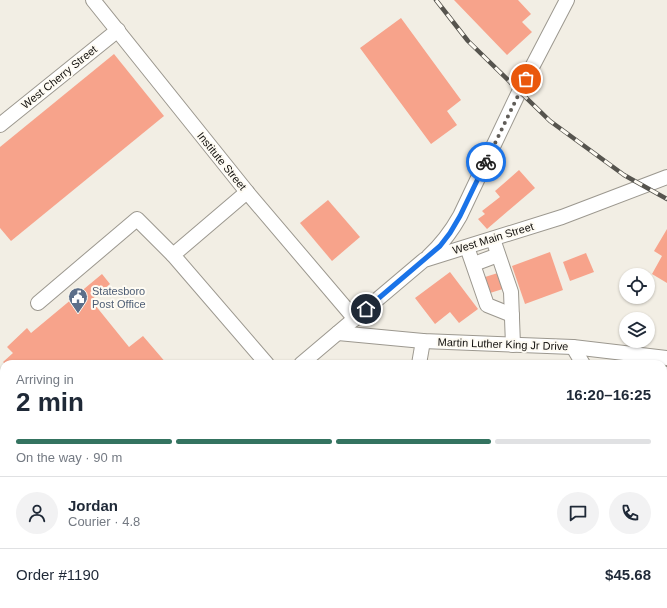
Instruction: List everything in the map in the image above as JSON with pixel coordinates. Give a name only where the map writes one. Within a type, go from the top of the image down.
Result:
[{"type":"street","name":"Institute Street","points":[[93,0],[247,192],[355,319]]},
{"type":"street","points":[[424,260],[440,246],[460,216],[519,92],[567,0]]},
{"type":"street","name":"West Cherry Street","points":[[0,125],[118,30]]},
{"type":"street","name":"West Main Street","points":[[306,360],[424,260],[562,217],[667,177]]},
{"type":"street","points":[[174,255],[247,192]]},
{"type":"street","points":[[38,303],[137,219],[174,255],[264,360]]},
{"type":"street","points":[[493,239],[511,292],[513,345]]},
{"type":"street","points":[[467,247],[487,305],[512,315]]},
{"type":"street","points":[[474,264],[498,255]]},
{"type":"street","name":"Martin Luther King Jr Drive","points":[[338,333],[423,341],[573,347],[667,358]]},
{"type":"street","points":[[420,360],[423,341]]},
{"type":"street","points":[[573,347],[581,360]]},
{"type":"building","points":[[454,0],[518,0],[531,14],[522,22],[532,32],[507,55]]},
{"type":"building","points":[[401,18],[461,100],[447,111],[457,125],[431,144],[360,48]]},
{"type":"building","points":[[114,54],[164,116],[11,241],[0,228],[0,147]]},
{"type":"building","points":[[519,170],[535,188],[487,229],[478,219],[485,214],[482,211],[500,197],[495,191]]},
{"type":"building","points":[[328,200],[360,237],[332,261],[300,223]]},
{"type":"building","points":[[667,229],[667,283],[655,276],[655,269],[662,256],[654,251]]},
{"type":"building","points":[[550,252],[563,290],[525,304],[512,266]]},
{"type":"building","points":[[586,253],[594,272],[570,281],[563,262]]},
{"type":"building","points":[[450,272],[478,309],[459,323],[450,312],[435,324],[415,298]]},
{"type":"building","points":[[501,272],[506,288],[490,293],[485,277]]},
{"type":"building","name":"Statesboro Post Office","points":[[102,274],[110,284],[91,300],[129,347],[143,336],[164,360],[5,360],[13,353],[7,347],[27,328],[31,333]]},
{"type":"railway","points":[[436,0],[468,41],[550,121],[624,175],[667,199]]},
{"type":"way so far","points":[[486,162],[526,79]]},
{"type":"place","name":"Statesboro Post Office","points":[[78,314]]},
{"type":"route","points":[[366,309],[440,246],[460,216],[486,162]]}]
